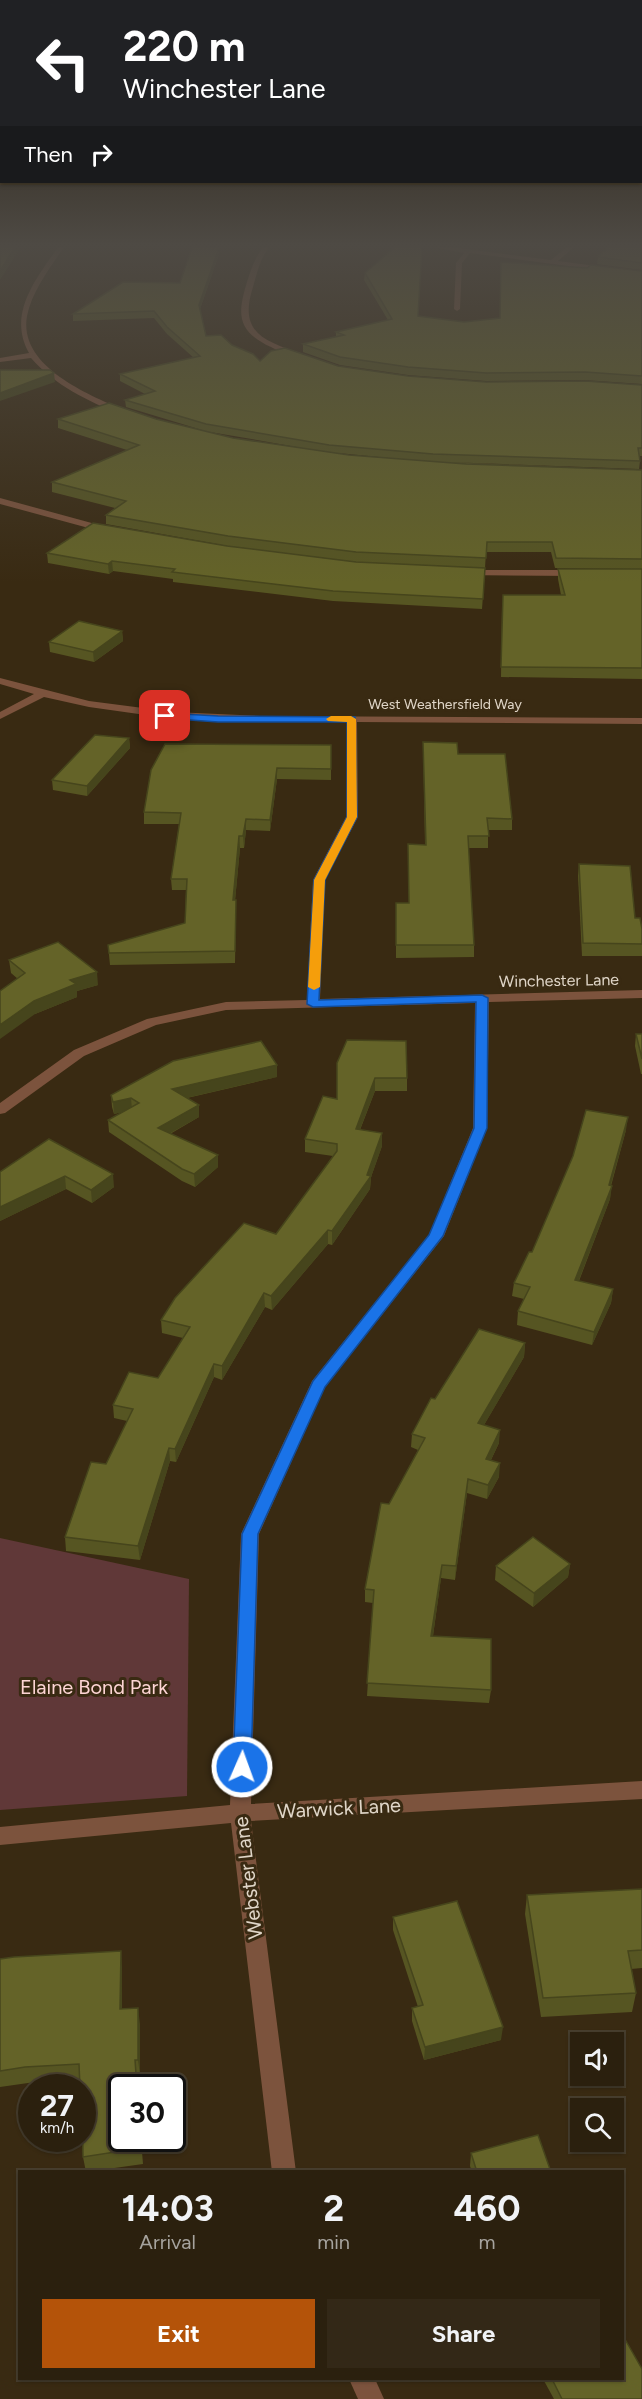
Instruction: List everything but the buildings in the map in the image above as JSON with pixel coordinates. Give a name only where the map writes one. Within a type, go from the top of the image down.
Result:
[{"type":"street","points":[[38,359],[64,382],[136,418]]},
{"type":"street","points":[[0,501],[119,532]]},
{"type":"street","points":[[458,573],[584,573]]},
{"type":"street","name":"West Weathersfield Way","points":[[0,681],[41,695],[116,710],[182,717],[642,721]]},
{"type":"street","points":[[0,716],[41,695]]},
{"type":"street","points":[[313,1004],[320,880],[352,817],[351,719]]},
{"type":"street","name":"Winchester Lane","points":[[0,1110],[79,1053],[152,1022],[226,1006],[642,994]]},
{"type":"street","name":"Webster Lane","points":[[284,2170],[240,1813],[250,1534],[318,1385],[436,1236],[480,1128],[482,998]]},
{"type":"street","name":"Warwick Lane","points":[[0,1836],[240,1813],[642,1791]]},
{"type":"street","points":[[362,2380],[371,2399]]},
{"type":"green space","name":"Elaine Bond Park","points":[[0,1538],[189,1579],[187,1796],[0,1810]]},
{"type":"slow traffic","points":[[314,987],[320,880],[352,817],[351,719],[331,719]]},
{"type":"route","points":[[165,716],[218,719],[351,719],[352,817],[320,880],[313,1004],[482,998],[480,1128],[436,1236],[318,1385],[250,1534],[242,1767]]}]
